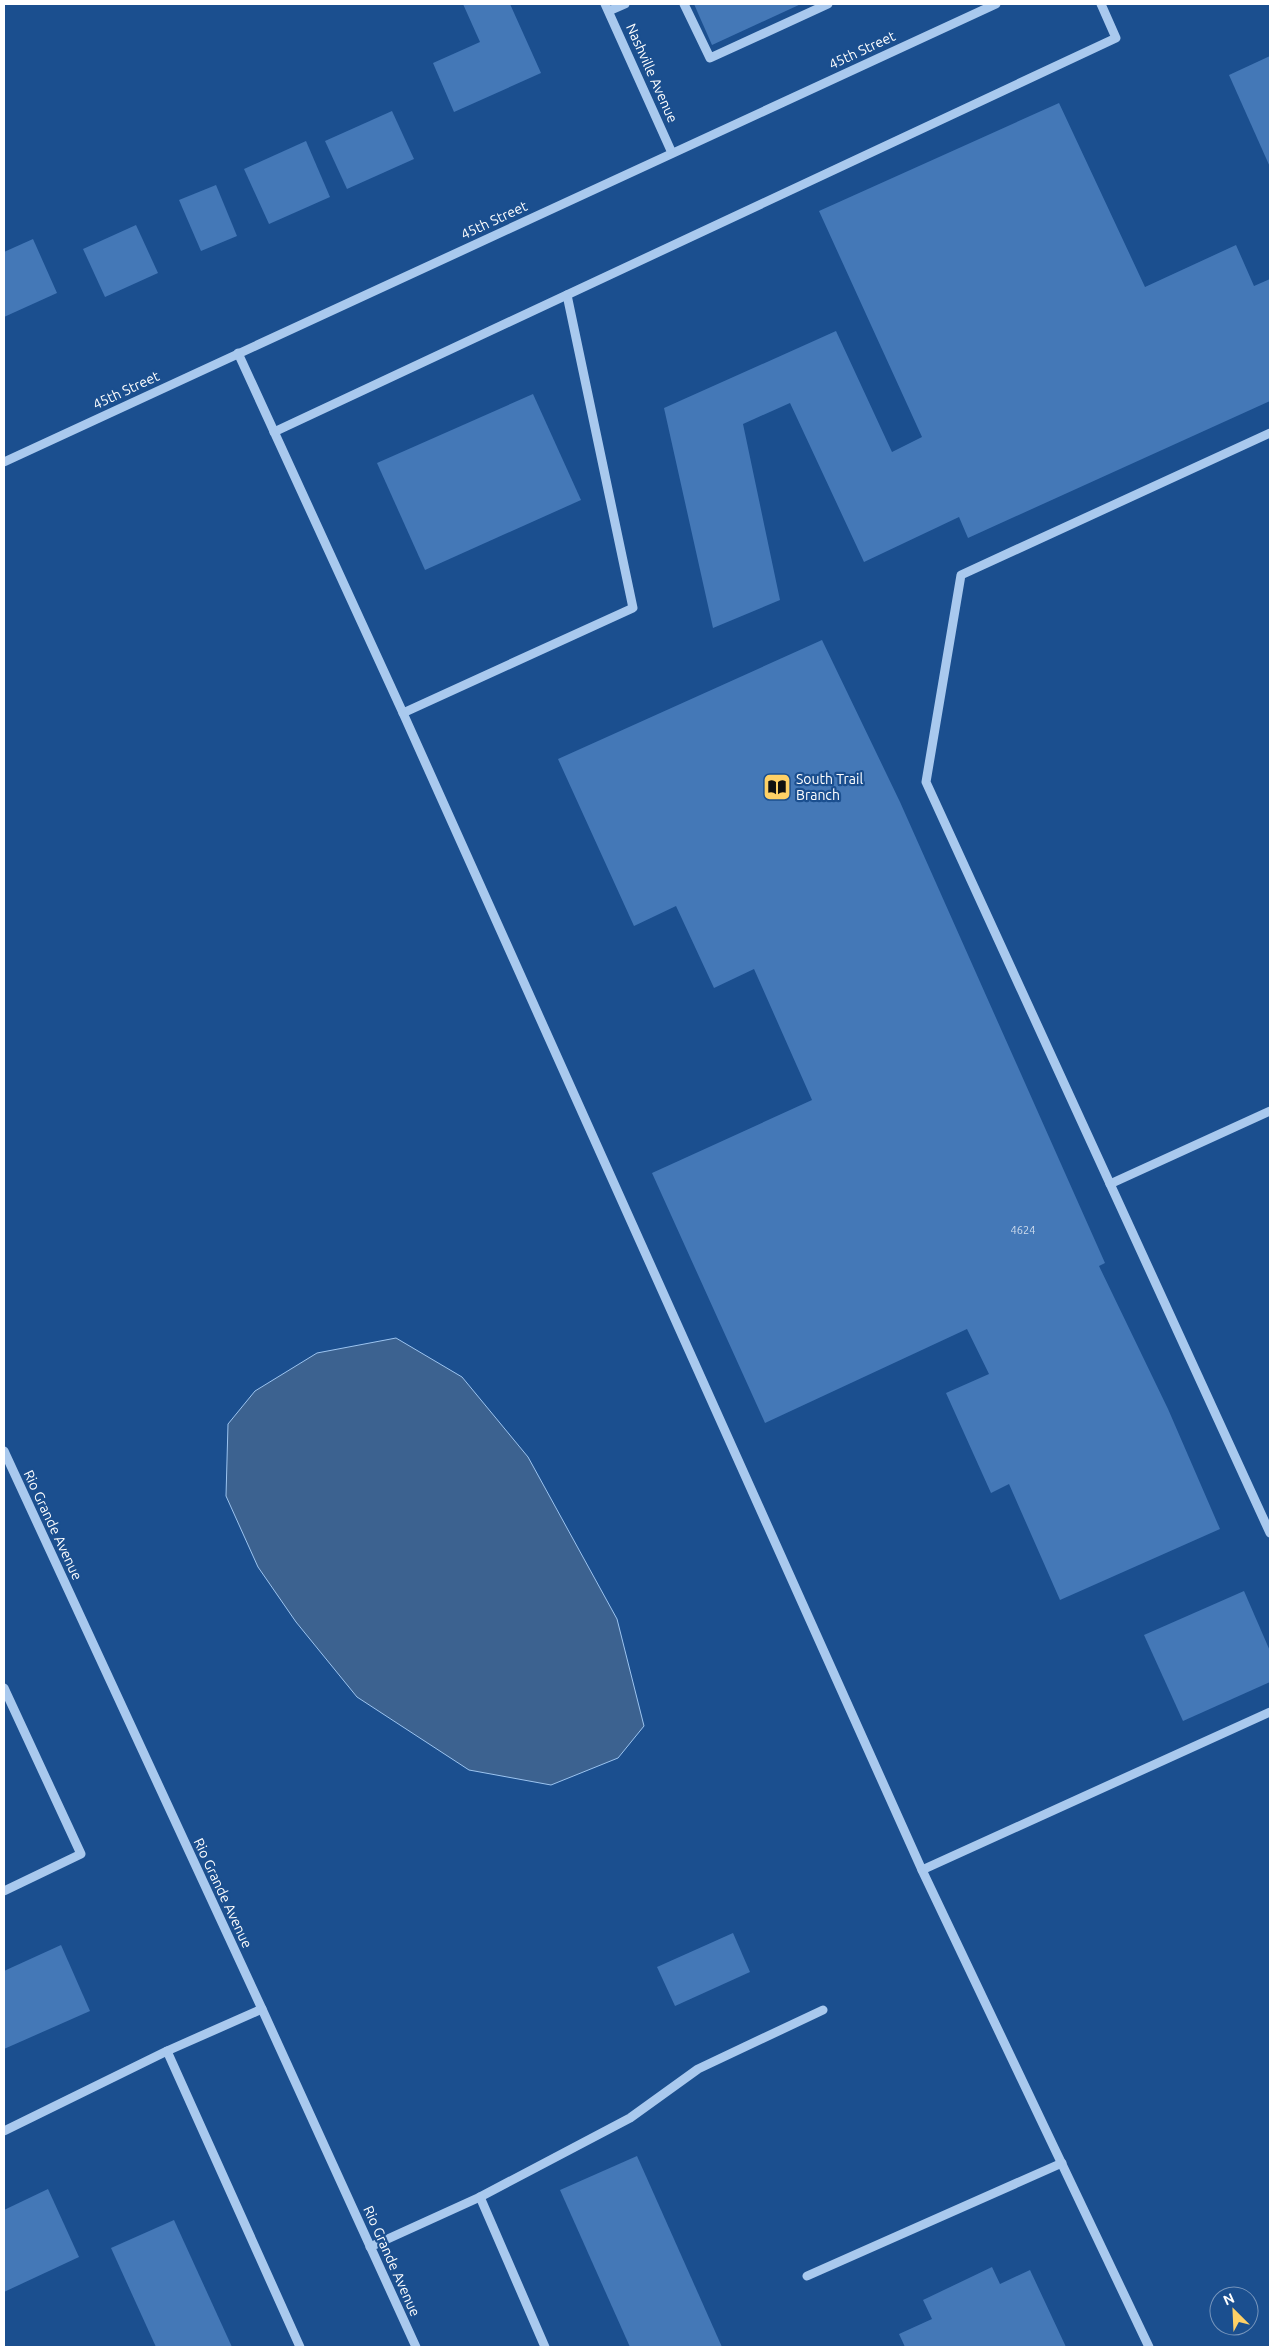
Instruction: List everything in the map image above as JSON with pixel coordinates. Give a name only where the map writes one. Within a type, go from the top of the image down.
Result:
[{"type":"street","points":[[607,8],[625,4]]},
{"type":"street","points":[[684,4],[710,58],[828,4]]},
{"type":"street","name":"45th Street","points":[[4,462],[996,4]]},
{"type":"street","points":[[274,432],[1116,38],[1101,4]]},
{"type":"street","name":"Nashville Avenue","points":[[607,8],[672,153]]},
{"type":"street","points":[[403,713],[633,608],[568,295]]},
{"type":"street","points":[[238,353],[403,713],[922,1870],[1150,2347]]},
{"type":"street","points":[[1270,433],[962,575],[926,782],[1270,1533]]},
{"type":"street","points":[[1110,1184],[1270,1111]]},
{"type":"street","name":"Rio Grande Avenue","points":[[4,1451],[416,2347]]},
{"type":"street","points":[[4,1688],[80,1854],[4,1891]]},
{"type":"street","points":[[922,1870],[1270,1712]]},
{"type":"street","points":[[4,2131],[167,2050],[262,2009]]},
{"type":"street","points":[[370,2247],[480,2198],[630,2118],[698,2068],[822,2010]]},
{"type":"street","points":[[167,2050],[300,2347]]},
{"type":"street","points":[[808,2276],[1062,2163]]},
{"type":"street","points":[[480,2198],[545,2347]]},
{"type":"water","points":[[396,1338],[462,1377],[528,1457],[617,1619],[644,1726],[618,1758],[551,1785],[469,1770],[357,1697],[296,1622],[258,1567],[226,1496],[228,1424],[255,1391],[317,1353]]},
{"type":"building","points":[[463,4],[510,4],[541,73],[454,112],[433,63],[480,42]]},
{"type":"building","points":[[694,4],[801,4],[712,45]]},
{"type":"building","points":[[1270,56],[1270,167],[1229,75]]},
{"type":"building","points":[[1059,103],[1145,287],[1236,245],[1254,286],[1270,279],[1270,401],[968,538],[959,517],[864,562],[790,403],[743,424],[780,600],[713,628],[664,408],[836,331],[892,452],[922,437],[819,211]]},
{"type":"building","points":[[392,111],[414,159],[347,189],[325,141]]},
{"type":"building","points":[[306,141],[330,197],[269,224],[244,169]]},
{"type":"building","points":[[216,185],[237,236],[201,251],[179,200]]},
{"type":"building","points":[[136,225],[158,273],[105,297],[83,249]]},
{"type":"building","points":[[33,239],[57,293],[4,317],[4,252]]},
{"type":"building","points":[[533,394],[581,500],[425,570],[377,463]]},
{"type":"building","points":[[822,640],[900,802],[1105,1263],[1099,1266],[1168,1409],[1220,1529],[1060,1600],[1009,1484],[991,1493],[946,1393],[989,1374],[967,1329],[765,1423],[652,1173],[812,1100],[754,969],[714,988],[676,906],[634,926],[558,759]]},
{"type":"building","points":[[1244,1591],[1270,1651],[1270,1682],[1183,1721],[1144,1635]]},
{"type":"building","points":[[733,1933],[750,1972],[675,2006],[657,1967]]},
{"type":"building","points":[[61,1945],[90,2011],[4,2049],[4,1971]]},
{"type":"building","points":[[637,2156],[722,2347],[630,2347],[560,2190]]},
{"type":"building","points":[[48,2189],[79,2257],[4,2292],[4,2210]]},
{"type":"building","points":[[174,2220],[232,2347],[156,2347],[111,2248]]},
{"type":"building","points":[[992,2267],[1000,2284],[1030,2270],[1066,2347],[905,2347],[899,2334],[932,2319],[923,2300]]},
{"type":"place","name":"South Trail Branch","points":[[777,787]]}]
